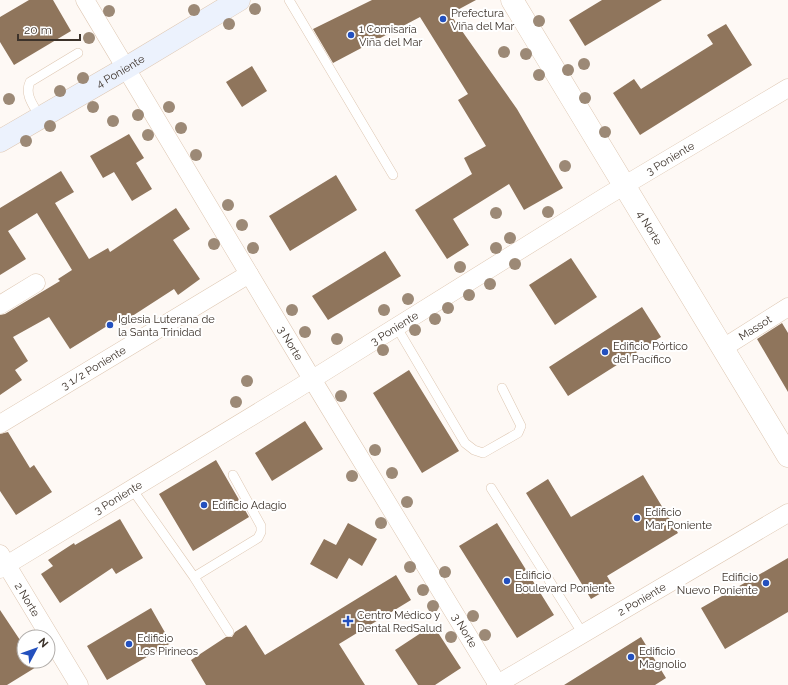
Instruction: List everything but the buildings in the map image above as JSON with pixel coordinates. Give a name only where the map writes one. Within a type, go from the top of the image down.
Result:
[{"type":"main road","name":"4 Poniente","points":[[0,141],[239,0]]},
{"type":"street","name":"3 Norte","points":[[85,0],[497,685]]},
{"type":"street","name":"4 Norte","points":[[512,0],[788,456]]},
{"type":"street","name":"3 Poniente","points":[[2,563],[132,489],[624,186],[788,88]]},
{"type":"street","name":"3 1/2 Poniente","points":[[0,424],[249,274]]},
{"type":"street","points":[[0,305],[36,283]]},
{"type":"street","name":"Massot","points":[[723,348],[788,307]]},
{"type":"street","name":"2 Poniente","points":[[497,685],[788,513]]},
{"type":"street","name":"2 Norte","points":[[2,563],[73,683]]},
{"type":"lane","points":[[289,0],[393,175]]},
{"type":"lane","points":[[40,117],[29,98],[28,87],[30,82],[78,53]]},
{"type":"lane","points":[[396,326],[465,443],[474,450],[483,453],[518,433],[521,426],[502,388]]},
{"type":"lane","points":[[194,577],[258,538],[261,532],[261,526],[233,474]]},
{"type":"lane","points":[[492,488],[583,634]]},
{"type":"lane","points":[[132,489],[194,577],[229,632]]},
{"type":"place","name":"Prefectura Viña del Mar","points":[[443,19]]},
{"type":"place","name":"1 Comisaría Viña del Mar","points":[[351,35]]},
{"type":"place","name":"Iglesia Luterana de la Santa Trinidad","points":[[110,325]]},
{"type":"place","name":"Edificio Pórtico del Pacífico","points":[[605,352]]},
{"type":"place","name":"Edificio Adagio","points":[[204,505]]},
{"type":"place","name":"Edificio Mar Poniente","points":[[637,518]]},
{"type":"place","name":"Edificio Boulevard Poniente","points":[[507,581]]},
{"type":"place","name":"Edificio Nuevo Poniente","points":[[766,583]]},
{"type":"place","name":"Centro Médico y Dental RedSalud","points":[[348,621]]},
{"type":"place","name":"Edificio Los Pirineos","points":[[129,644]]},
{"type":"place","name":"Edificio Magnolio","points":[[631,657]]}]
